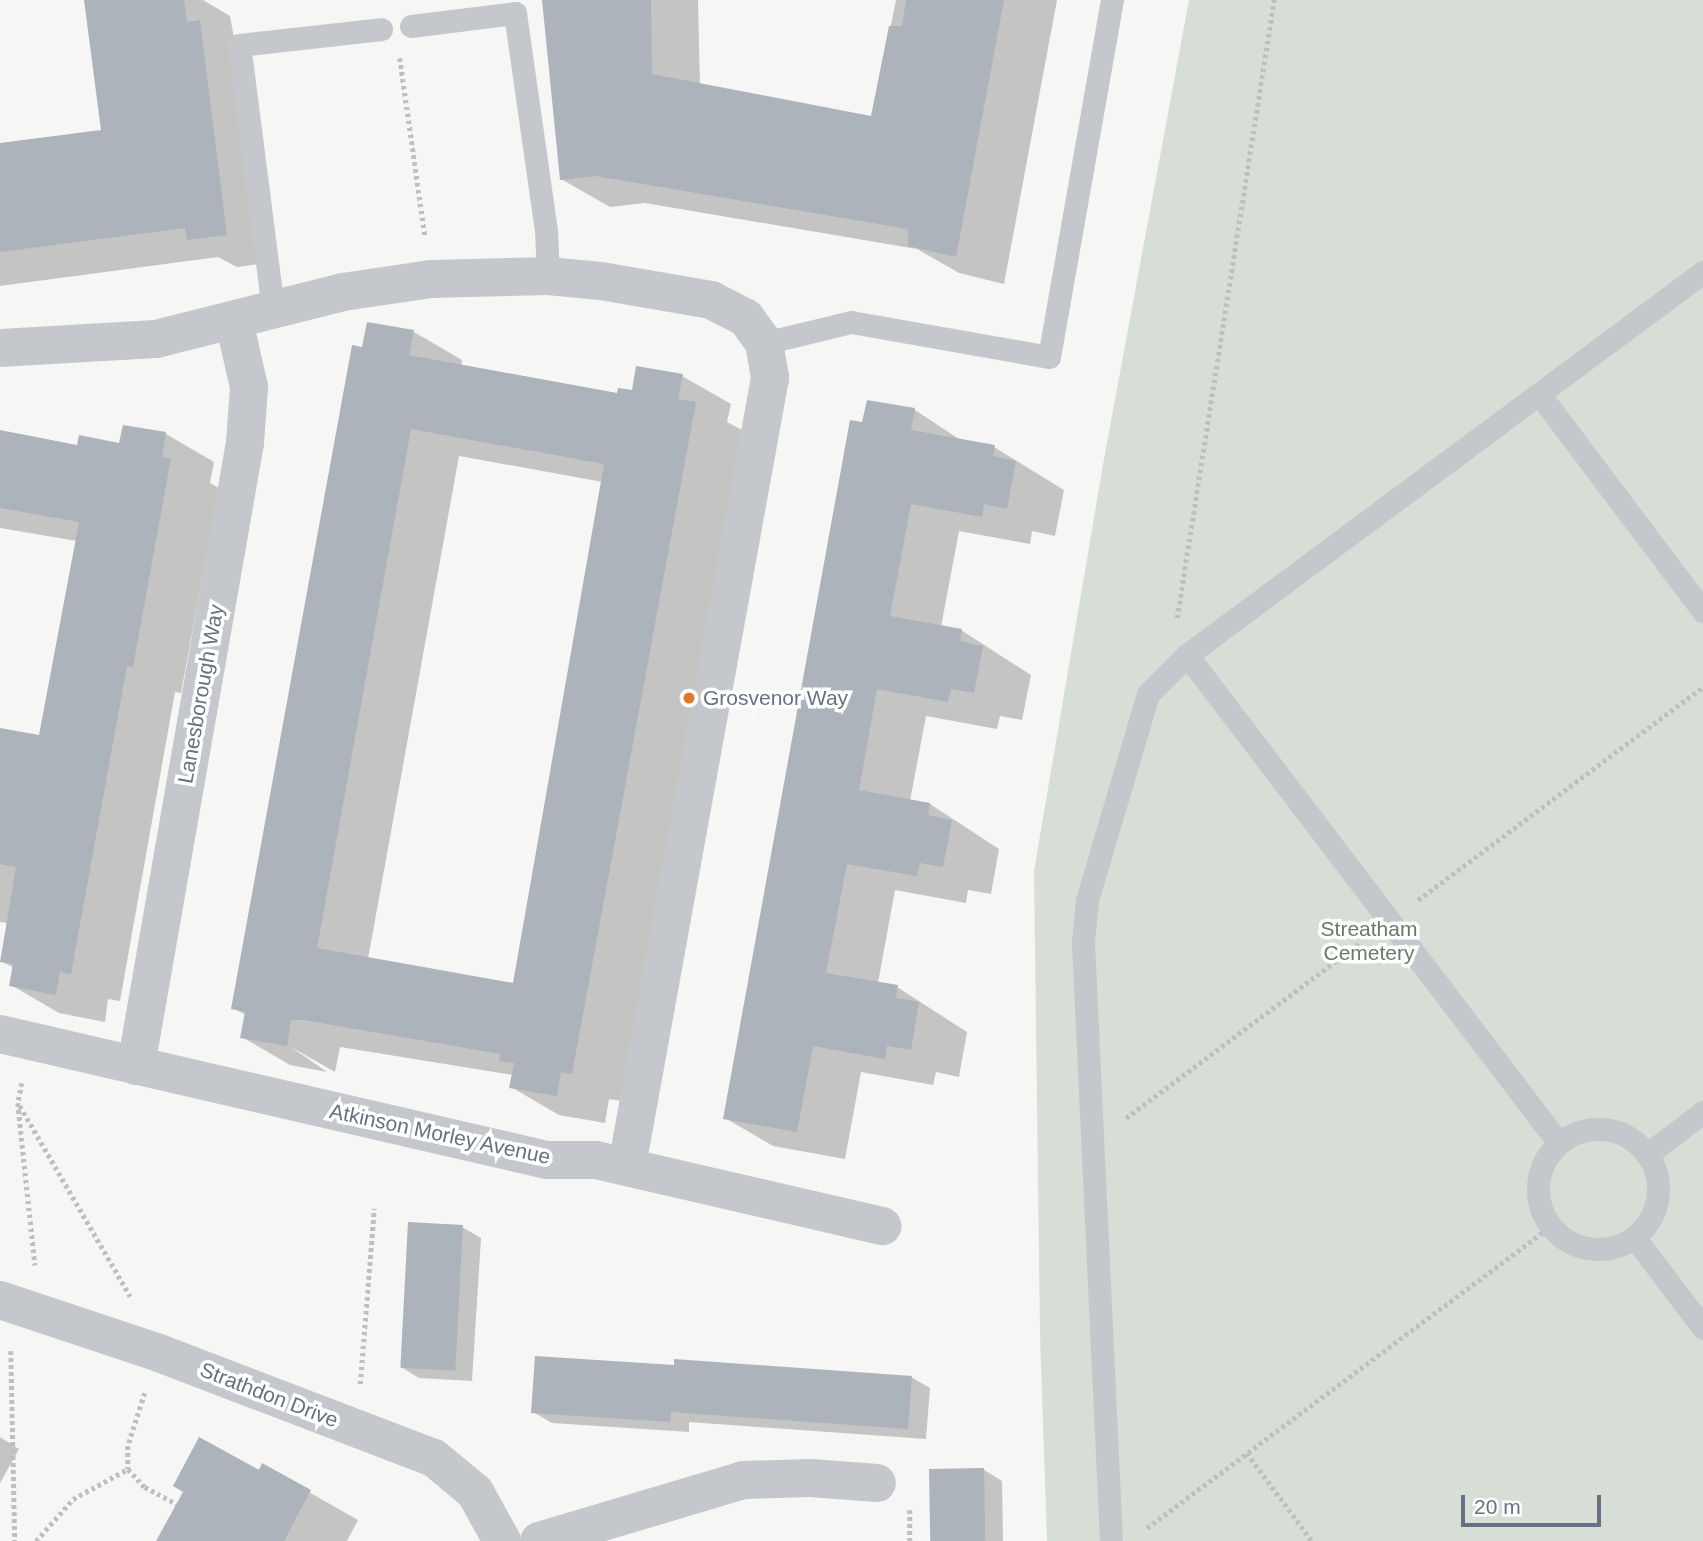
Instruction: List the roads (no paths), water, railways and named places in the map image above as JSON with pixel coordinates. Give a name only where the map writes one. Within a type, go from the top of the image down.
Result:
[{"type":"street","points":[[0,348],[156,339],[344,292],[430,279],[548,276],[663,289],[711,300],[746,318],[764,343],[770,378],[627,1166]]},
{"type":"street","name":"Lanesborough Way","points":[[136,1066],[245,443],[249,387],[234,321]]},
{"type":"street","name":"Atkinson Morley Avenue","points":[[14,1037],[547,1160],[596,1160],[627,1166],[882,1226]]},
{"type":"street","name":"Strathdon Drive","points":[[13,1303],[159,1353],[434,1458],[475,1492],[502,1541]]},
{"type":"street","points":[[539,1541],[743,1480],[810,1478],[877,1483]]},
{"type":"lane","points":[[764,343],[851,322],[1049,357],[1112,0]]},
{"type":"lane","points":[[411,26],[514,13],[545,230],[548,276]]},
{"type":"lane","points":[[273,309],[239,44],[380,29]]},
{"type":"lane","points":[[1111,1541],[1084,931],[1087,900],[1148,694],[1188,655],[1703,271]]},
{"type":"lane","points":[[1540,395],[1703,611]]},
{"type":"lane","points":[[1188,655],[1558,1142]]},
{"type":"lane","points":[[1648,1154],[1703,1112]]},
{"type":"lane","points":[[1597,1128],[1618,1131],[1648,1154],[1656,1174],[1658,1195],[1652,1215],[1634,1237],[1615,1247],[1594,1250],[1566,1241],[1550,1227],[1540,1208],[1537,1187],[1541,1166],[1558,1142],[1597,1128]]},
{"type":"lane","points":[[1634,1237],[1703,1328]]},
{"type":"place","name":"Grosvenor Way","points":[[689,698]]},
{"type":"park label","name":"Streatham Cemetery","points":[[1369,941]]}]
